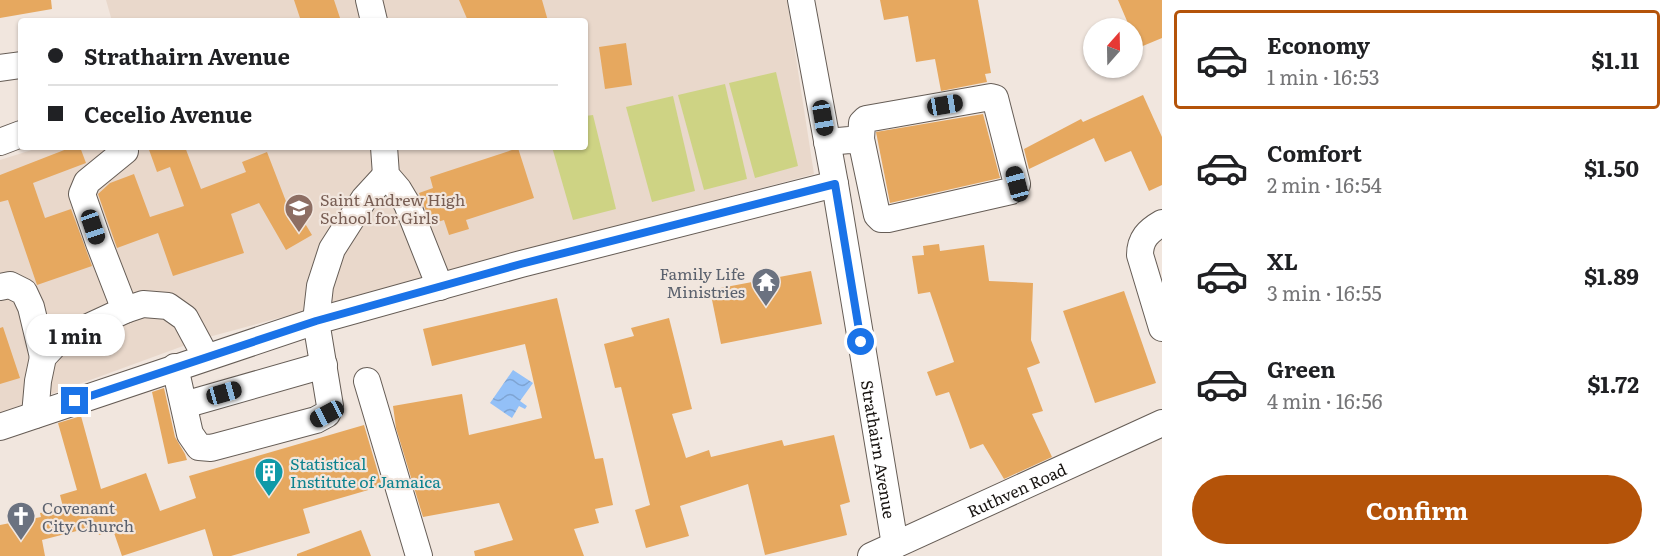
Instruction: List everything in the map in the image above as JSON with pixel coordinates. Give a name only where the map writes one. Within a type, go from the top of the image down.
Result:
[{"type":"street","points":[[369,0],[373,18]]},
{"type":"street","name":"Strathairn Avenue","points":[[801,0],[835,184],[895,545]]},
{"type":"street","points":[[0,68],[18,65]]},
{"type":"street","points":[[995,98],[1017,184],[1011,191],[881,219],[877,214],[861,139],[862,123],[866,119],[995,98]]},
{"type":"street","points":[[0,142],[18,135]]},
{"type":"street","points":[[827,142],[861,139]]},
{"type":"street","points":[[384,150],[386,175],[407,204],[440,287]]},
{"type":"street","points":[[125,151],[87,182],[82,194],[125,310]]},
{"type":"street","points":[[175,367],[190,434],[199,447],[211,448],[316,420],[327,414],[330,406],[316,321],[320,286],[332,249],[364,199],[386,175]]},
{"type":"street","points":[[0,427],[316,321],[521,264],[835,184]]},
{"type":"street","points":[[1162,223],[1143,238],[1140,255],[1162,328]]},
{"type":"street","points":[[0,287],[9,285],[24,292],[31,307],[43,357],[35,415]]},
{"type":"street","points":[[43,357],[58,341],[143,304],[168,306],[185,318],[206,357]]},
{"type":"street","points":[[184,405],[324,365]]},
{"type":"street","points":[[367,381],[419,556]]},
{"type":"street","name":"Ruthven Road","points":[[871,556],[1162,423]]},
{"type":"shaded area","name":"Saint Andrew High School for Girls","points":[[106,0],[787,0],[814,174],[205,338],[0,413],[0,160],[32,150],[588,150],[588,18],[111,18]]},
{"type":"green space","points":[[776,72],[798,166],[755,178],[729,83]]},
{"type":"green space","points":[[725,84],[747,179],[704,190],[678,95]]},
{"type":"green space","points":[[673,96],[695,191],[652,202],[626,107]]},
{"type":"green space","points":[[593,115],[616,209],[573,220],[553,150],[588,150],[588,116]]},
{"type":"water","points":[[513,370],[533,383],[520,401],[527,406],[525,409],[519,406],[512,418],[490,403]]},
{"type":"building","points":[[0,0],[51,0],[52,9],[0,18]]},
{"type":"building","points":[[294,0],[334,0],[340,18],[300,18]]},
{"type":"building","points":[[459,0],[542,0],[547,18],[467,18]]},
{"type":"building","points":[[880,0],[978,0],[991,73],[985,74],[987,82],[941,91],[935,59],[916,62],[908,16],[884,20]]},
{"type":"building","points":[[1118,0],[1162,0],[1162,38],[1143,46],[1143,18],[1126,18]]},
{"type":"building","points":[[626,43],[632,85],[605,89],[599,47]]},
{"type":"building","points":[[1143,95],[1162,137],[1162,185],[1149,191],[1131,151],[1105,162],[1094,138],[1029,169],[1024,149],[1081,119],[1083,122]]},
{"type":"building","points":[[983,114],[1000,178],[890,203],[876,132]]},
{"type":"building","points":[[64,150],[81,150],[86,163],[33,183],[45,218],[71,209],[92,266],[37,285],[8,200],[0,202],[0,175]]},
{"type":"building","points":[[149,150],[186,150],[201,189],[246,172],[242,162],[267,152],[287,204],[292,202],[312,235],[286,250],[259,203],[231,214],[244,253],[173,276],[158,233],[117,248],[98,194],[110,183],[134,174],[150,217],[184,206],[170,167],[157,172]]},
{"type":"building","points":[[512,150],[519,150],[534,198],[466,220],[469,229],[449,235],[444,220],[431,224],[419,193],[433,188],[430,177]]},
{"type":"building","points":[[939,244],[940,251],[984,245],[989,281],[1033,283],[1031,340],[1040,363],[1027,368],[1043,411],[1032,414],[1052,457],[1004,479],[983,444],[970,449],[949,392],[936,396],[927,372],[954,362],[930,292],[918,294],[912,256],[924,255],[923,246]]},
{"type":"building","name":"Family Life Ministries","points":[[811,271],[822,324],[721,344],[710,290]]},
{"type":"building","points":[[1124,291],[1156,383],[1095,403],[1063,311]]},
{"type":"building","points":[[557,298],[595,459],[603,458],[613,505],[595,509],[599,523],[574,529],[584,556],[475,556],[474,551],[513,540],[499,503],[423,517],[396,428],[393,406],[462,394],[469,435],[542,418],[525,344],[432,366],[423,329]]},
{"type":"building","points":[[669,318],[692,409],[672,414],[686,458],[709,450],[711,457],[782,440],[784,446],[834,435],[850,502],[840,505],[847,535],[765,555],[748,484],[680,506],[689,536],[646,548],[635,510],[650,505],[621,387],[615,388],[604,344],[634,336],[631,328]]},
{"type":"building","points":[[3,327],[20,378],[0,384],[0,328]]},
{"type":"building","points":[[164,388],[175,437],[187,460],[168,464],[152,392]]},
{"type":"building","points":[[81,416],[101,489],[146,473],[160,511],[196,498],[189,476],[364,425],[382,486],[303,509],[310,533],[231,556],[213,556],[205,529],[122,556],[113,530],[99,535],[96,526],[42,540],[45,556],[0,556],[0,525],[41,517],[40,513],[63,507],[60,495],[77,490],[58,423]]},
{"type":"building","points":[[361,530],[371,556],[297,556],[297,554]]},
{"type":"place","name":"Saint Andrew High School for Girls","points":[[299,234]]},
{"type":"place","name":"Family Life Ministries","points":[[766,308]]},
{"type":"place","name":"Statistical Institute of Jamaica","points":[[269,498]]},
{"type":"place","name":"Covenant City Church","points":[[21,542]]},
{"type":"route","points":[[75,401],[316,321],[521,264],[835,184],[861,342]]}]
